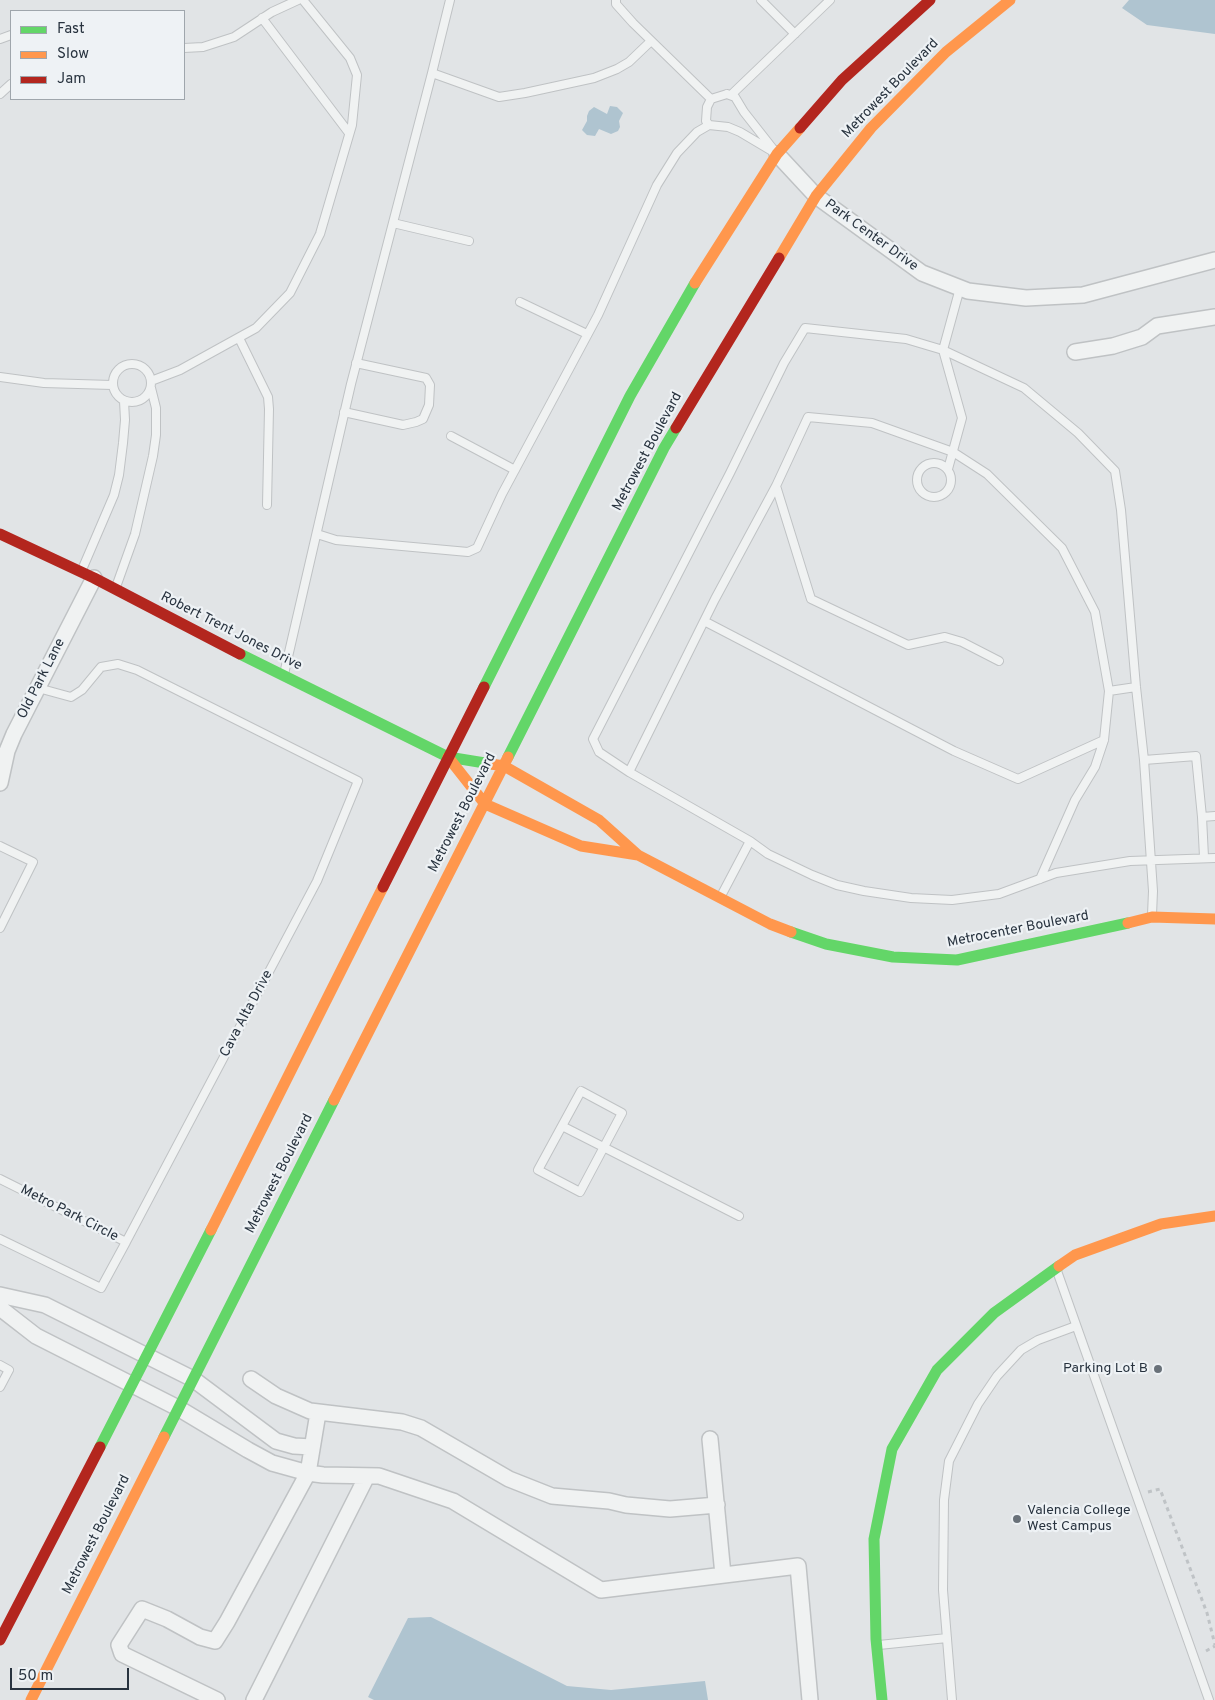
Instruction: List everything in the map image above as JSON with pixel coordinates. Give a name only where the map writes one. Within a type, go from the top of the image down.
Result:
[{"type":"street","points":[[0,1640],[148,1356],[630,396],[696,282],[777,154],[842,80],[930,0]]},
{"type":"street","name":"Metrowest Boulevard","points":[[31,1700],[664,448],[816,196],[871,128],[946,52],[1010,0]]},
{"type":"street","name":"Park Center Drive","points":[[777,154],[816,196],[922,274],[968,291],[1026,298],[1083,295],[1215,260]]},
{"type":"street","points":[[1075,352],[1120,344],[1142,337],[1157,326],[1215,317]]},
{"type":"street","name":"Robert Trent Jones Drive","points":[[0,534],[87,575],[283,676],[448,757],[504,766]]},
{"type":"street","name":"Old Park Lane","points":[[0,782],[3,749],[14,734],[38,688],[87,575]]},
{"type":"street","name":"Robert Trent Jones Drive","points":[[448,757],[485,804]]},
{"type":"street","name":"Metrocenter Boulevard","points":[[504,766],[599,820],[638,855],[770,924],[826,944],[893,958],[957,960],[1073,936],[1152,916],[1215,919]]},
{"type":"street","name":"Metrocenter Boulevard","points":[[485,804],[581,846],[638,855]]},
{"type":"street","points":[[882,1700],[877,1645],[874,1539],[892,1449],[937,1370],[994,1313],[1075,1255],[1160,1224],[1215,1216]]},
{"type":"street","points":[[0,1295],[44,1305],[193,1379],[276,1441],[294,1446],[312,1446]]},
{"type":"street","points":[[0,1308],[36,1336],[178,1408],[272,1463],[323,1475],[379,1476],[453,1501],[601,1590],[798,1566],[810,1700]]},
{"type":"street","points":[[251,1379],[290,1404],[310,1411],[402,1422],[421,1428],[509,1479],[552,1496],[670,1509],[716,1506]]},
{"type":"street","points":[[217,1700],[122,1654],[119,1645],[142,1609],[200,1637],[215,1640],[227,1622],[308,1473],[318,1412]]},
{"type":"street","points":[[710,1439],[723,1575]]},
{"type":"street","points":[[254,1700],[368,1476]]},
{"type":"lane","points":[[185,48],[203,47],[234,37],[272,12],[298,0]]},
{"type":"lane","points":[[115,589],[134,534],[153,456],[156,408],[151,384],[150,375],[143,367],[132,364],[122,366],[114,374],[112,385],[116,395],[124,401],[138,402],[144,399],[151,384],[256,328],[290,293],[320,234],[352,124],[357,75],[350,58],[303,0]]},
{"type":"lane","points":[[283,676],[356,363],[450,0]]},
{"type":"lane","points":[[616,0],[616,4],[651,41],[711,99]]},
{"type":"lane","points":[[761,0],[795,34]]},
{"type":"lane","points":[[731,95],[830,0]]},
{"type":"lane","points":[[262,18],[349,133]]},
{"type":"lane","points":[[432,73],[499,97],[594,78],[617,69],[628,62],[651,41]]},
{"type":"lane","points":[[0,94],[10,85]]},
{"type":"lane","points":[[709,125],[706,121],[707,107],[711,99],[724,94],[731,95],[735,97],[744,112],[777,154]]},
{"type":"lane","points":[[317,534],[336,540],[468,552],[477,548],[515,470],[598,315],[657,185],[677,153],[697,132],[709,125],[740,132],[777,154]]},
{"type":"lane","points":[[393,223],[469,241]]},
{"type":"lane","points":[[948,469],[938,463],[926,464],[918,472],[917,478],[920,490],[928,497],[940,497],[951,485],[952,479],[948,469],[962,418],[943,350],[960,288]]},
{"type":"lane","points":[[520,302],[587,334]]},
{"type":"lane","points":[[1152,916],[1153,891],[1151,859],[1144,760],[1121,510],[1115,471],[1078,433],[1024,388],[943,350],[906,339],[806,328],[784,363],[730,473],[593,739],[599,752],[629,772],[750,841],[768,854],[812,875],[864,891],[911,898],[952,900],[999,894],[1056,873],[1130,861],[1151,859],[1204,857],[1215,858]]},
{"type":"lane","points":[[239,338],[268,397],[267,505]]},
{"type":"lane","points":[[344,412],[403,425],[423,419],[429,405],[430,386],[426,378],[356,363]]},
{"type":"lane","points":[[0,377],[44,383],[112,385]]},
{"type":"lane","points":[[87,575],[119,475],[125,420],[124,401]]},
{"type":"lane","points":[[629,772],[704,621],[776,486],[808,417],[872,423],[953,452],[987,474],[1062,548],[1095,612],[1108,690],[1104,740],[1095,767],[1075,800],[1040,879]]},
{"type":"lane","points":[[451,436],[515,470]]},
{"type":"lane","points":[[776,486],[811,599],[908,645],[945,637],[962,642],[999,661]]},
{"type":"lane","points":[[704,621],[954,751],[1018,779],[1104,740]]},
{"type":"lane","name":"Cava Alta Drive","points":[[38,688],[71,697],[82,690],[101,668],[118,664],[137,670],[358,782],[317,881],[126,1242]]},
{"type":"lane","points":[[1108,690],[1136,687]]},
{"type":"lane","points":[[1144,760],[1196,756],[1204,857]]},
{"type":"lane","points":[[1202,817],[1215,816]]},
{"type":"lane","points":[[720,898],[750,841]]},
{"type":"lane","points":[[0,846],[33,862],[0,928]]},
{"type":"lane","points":[[581,1091],[622,1112],[604,1148],[580,1192],[538,1170],[581,1091]]},
{"type":"lane","points":[[562,1126],[739,1216]]},
{"type":"lane","name":"Metro Park Circle","points":[[0,1179],[126,1242],[101,1288],[0,1239]]},
{"type":"lane","points":[[1056,1269],[1209,1700]]},
{"type":"lane","points":[[952,1700],[943,1590],[944,1500],[949,1461],[978,1404],[997,1376],[1021,1350],[1038,1340],[1076,1326]]},
{"type":"lane","points":[[0,1365],[9,1370],[0,1387]]},
{"type":"lane","points":[[877,1645],[948,1638]]},
{"type":"path","points":[[1148,1492],[1160,1489],[1206,1613],[1215,1646],[1206,1651]]},
{"type":"water","points":[[1129,0],[1215,0],[1215,34],[1147,25],[1122,8]]},
{"type":"water","points":[[610,106],[617,107],[623,113],[619,121],[620,127],[618,131],[611,134],[599,129],[595,136],[587,135],[582,130],[587,121],[589,111],[594,107],[607,114]]},
{"type":"water","points":[[431,1617],[567,1686],[611,1690],[705,1681],[708,1700],[374,1700],[368,1697],[408,1618]]},
{"type":"traffic: fast","points":[[484,687],[630,396],[695,283]]},
{"type":"traffic: fast","points":[[508,757],[664,448],[676,428]]},
{"type":"traffic: fast","points":[[240,654],[448,757],[491,764]]},
{"type":"traffic: fast","points":[[791,932],[826,944],[893,957],[957,960],[1128,923]]},
{"type":"traffic: fast","points":[[164,1437],[334,1100]]},
{"type":"traffic: fast","points":[[100,1447],[211,1230]]},
{"type":"traffic: fast","points":[[882,1700],[876,1639],[874,1539],[892,1449],[937,1370],[994,1313],[1059,1266]]},
{"type":"traffic: slow","points":[[779,258],[816,196],[871,128],[946,52],[1010,0]]},
{"type":"traffic: slow","points":[[695,283],[777,154],[800,128]]},
{"type":"traffic: slow","points":[[448,757],[485,804],[581,846],[638,855]]},
{"type":"traffic: slow","points":[[334,1100],[508,757]]},
{"type":"traffic: slow","points":[[491,764],[504,766],[599,820],[638,855],[770,924],[791,932]]},
{"type":"traffic: slow","points":[[211,1230],[383,887]]},
{"type":"traffic: slow","points":[[1128,923],[1152,917],[1215,919]]},
{"type":"traffic: slow","points":[[1059,1266],[1075,1255],[1161,1224],[1215,1216]]},
{"type":"traffic: slow","points":[[31,1700],[164,1437]]},
{"type":"traffic: jam","points":[[800,128],[842,80],[930,0]]},
{"type":"traffic: jam","points":[[676,428],[779,258]]},
{"type":"traffic: jam","points":[[0,534],[94,578],[240,654]]},
{"type":"traffic: jam","points":[[383,887],[484,687]]},
{"type":"traffic: jam","points":[[0,1640],[100,1447]]},
{"type":"place","name":"Parking Lot B","points":[[1158,1369]]},
{"type":"place","name":"Valencia College West Campus","points":[[1017,1519]]}]
